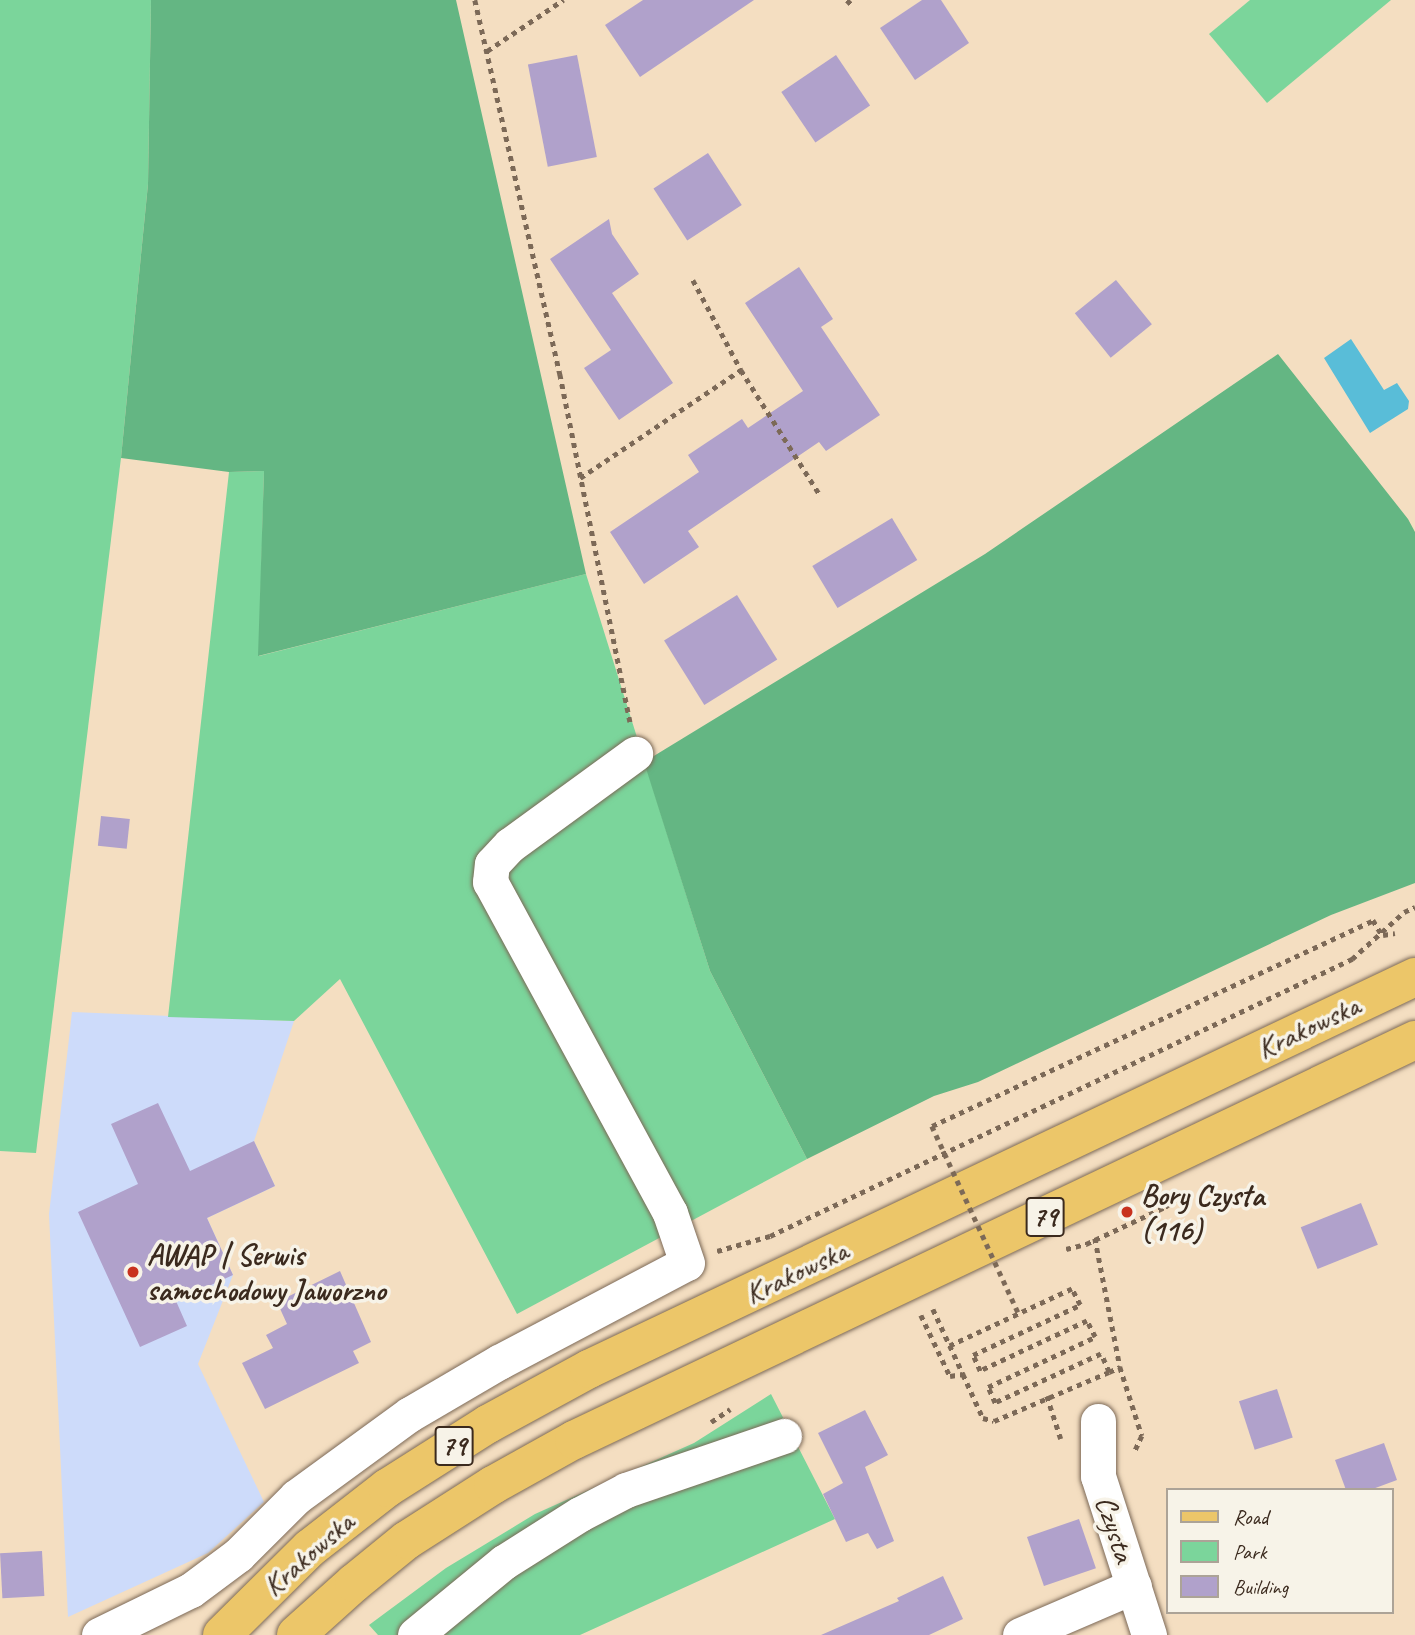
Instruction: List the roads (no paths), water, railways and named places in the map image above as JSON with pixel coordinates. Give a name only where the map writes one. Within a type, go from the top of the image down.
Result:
[{"type":"main road","name":"Krakowska","points":[[222,1635],[310,1548],[387,1488],[488,1424],[589,1369],[1415,977]]},
{"type":"main road","name":"Krakowska","points":[[296,1635],[407,1540],[493,1485],[573,1440],[1415,1040]]},
{"type":"street","points":[[103,1633],[191,1590],[237,1555],[296,1497],[410,1414],[499,1362],[687,1263],[670,1213],[491,882],[492,864],[510,845],[635,754]]},
{"type":"street","name":"Czysta","points":[[1098,1421],[1098,1476],[1149,1635]]},
{"type":"street","points":[[415,1635],[504,1562],[580,1514],[626,1490],[784,1436]]},
{"type":"street","points":[[1020,1635],[1134,1586]]},
{"type":"water","points":[[1351,339],[1384,390],[1397,383],[1409,401],[1408,409],[1370,433],[1324,358]]},
{"type":"place","name":"Bory Czysta (116)","points":[[1127,1212]]},
{"type":"place","name":"AWAP | Serwis samochodowy Jaworzno","points":[[133,1272]]}]
